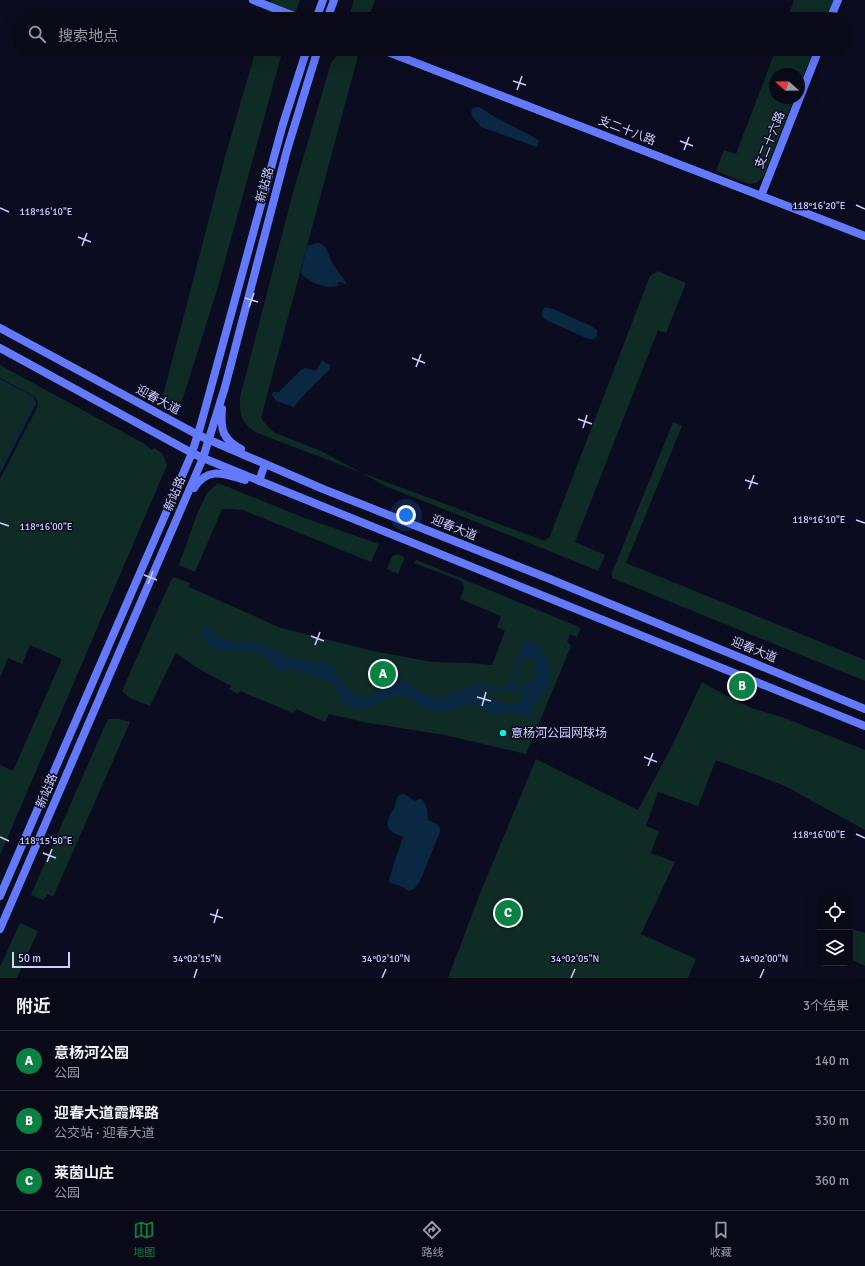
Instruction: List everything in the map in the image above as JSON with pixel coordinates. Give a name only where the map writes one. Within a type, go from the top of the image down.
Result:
[{"type":"street","points":[[253,0],[284,12]]},
{"type":"street","points":[[319,12],[323,0]]},
{"type":"street","points":[[330,12],[334,0]]},
{"type":"street","points":[[833,12],[838,0]]},
{"type":"street","name":"新站路","points":[[0,896],[192,453],[283,124],[305,56]]},
{"type":"street","name":"新站路","points":[[0,929],[183,506],[210,440],[287,150],[316,56]]},
{"type":"street","name":"支二十八路","points":[[398,56],[865,236]]},
{"type":"street","name":"支二十六路","points":[[761,196],[816,56]]},
{"type":"street","name":"迎春大道","points":[[0,328],[198,435],[323,489],[550,579],[865,709]]},
{"type":"street","points":[[0,348],[203,458],[865,726]]},
{"type":"street","points":[[225,387],[222,430],[225,437],[233,445],[323,489]]},
{"type":"street","points":[[259,480],[265,464]]},
{"type":"street","points":[[183,506],[199,481],[206,476],[223,473],[328,508]]},
{"type":"green space","points":[[271,0],[300,0],[296,12],[267,12]]},
{"type":"green space","points":[[354,0],[375,0],[371,12],[350,12]]},
{"type":"green space","points":[[794,0],[834,0],[829,12],[790,12]]},
{"type":"green space","points":[[254,56],[281,56],[217,290],[183,398],[179,404],[171,402],[163,396],[225,157]]},
{"type":"green space","points":[[336,56],[358,56],[261,418],[275,433],[321,451],[362,473],[255,432],[244,421],[240,403],[240,397],[292,196],[331,63]]},
{"type":"green space","points":[[773,56],[811,56],[805,72],[805,68],[769,68],[769,104],[792,104],[763,177],[756,183],[749,184],[716,171],[724,150],[736,154]]},
{"type":"green space","points":[[658,271],[686,283],[666,333],[658,330],[575,542],[605,555],[598,571],[385,486],[362,473],[545,541],[550,536],[650,276]]},
{"type":"green space","points":[[0,365],[143,443],[152,450],[154,448],[162,453],[167,465],[0,855],[0,765],[13,771],[62,659],[30,645],[22,664],[8,658],[0,677],[0,479],[38,406],[35,397],[0,378]]},
{"type":"green space","points":[[0,380],[33,398],[35,403],[0,471]]},
{"type":"green space","points":[[673,422],[682,426],[626,563],[865,660],[865,681],[612,578],[612,573]]},
{"type":"green space","points":[[218,483],[302,517],[379,544],[371,562],[243,510],[222,509],[195,572],[179,565],[197,514],[207,493]]},
{"type":"green space","points":[[398,554],[404,557],[404,559],[398,574],[387,569],[392,556]]},
{"type":"green space","points":[[417,560],[579,627],[580,629],[577,637],[570,634],[567,641],[571,646],[526,754],[445,735],[369,723],[329,714],[325,722],[296,709],[293,713],[240,691],[238,694],[229,689],[231,686],[199,669],[176,653],[150,706],[130,698],[122,691],[171,580],[174,577],[190,583],[189,587],[281,628],[373,651],[432,662],[492,665],[505,631],[497,627],[501,616],[460,599],[464,589],[463,583],[459,580],[414,563]]},
{"type":"green space","points":[[702,682],[751,708],[782,717],[865,750],[865,830],[785,786],[716,760],[698,806],[658,792],[646,826],[659,831],[651,853],[675,862],[641,934],[696,959],[688,978],[448,978],[481,891],[536,759],[638,810],[672,746]]},
{"type":"green space","points":[[109,719],[119,719],[130,722],[53,897],[48,894],[43,900],[31,895]]},
{"type":"green space","points":[[20,923],[38,931],[17,978],[0,978],[0,967]]},
{"type":"green space","points":[[853,929],[865,933],[865,966],[853,960]]},
{"type":"water","points":[[479,107],[539,140],[537,147],[481,127],[471,113],[472,109]]},
{"type":"water","points":[[320,243],[326,248],[332,263],[347,284],[338,282],[338,286],[327,287],[314,283],[303,276],[301,272],[307,246]]},
{"type":"water","points":[[545,307],[553,309],[591,326],[597,330],[596,337],[593,339],[586,338],[546,320],[542,314]]},
{"type":"water","points":[[322,361],[330,365],[330,369],[294,407],[276,401],[272,395],[273,392],[279,392],[302,369],[306,368],[316,371]]},
{"type":"water","points":[[201,626],[211,628],[215,635],[223,640],[263,643],[290,658],[323,662],[332,667],[345,686],[355,694],[367,698],[395,678],[403,679],[425,695],[434,698],[442,698],[477,683],[502,689],[507,685],[514,673],[526,640],[537,645],[542,650],[550,666],[551,677],[550,683],[544,694],[533,705],[534,719],[513,713],[495,715],[473,705],[444,712],[435,712],[426,709],[408,698],[399,696],[386,699],[369,708],[356,710],[347,708],[332,685],[323,679],[300,673],[299,669],[277,672],[267,660],[254,652],[220,651],[207,643],[202,633]],"holes":[[[529,657],[531,662],[536,664],[534,680],[528,683],[514,685],[520,671],[521,662],[523,659]],[[483,689],[495,692],[520,691],[524,692],[525,695],[519,704],[502,703],[489,698],[479,691]]]},
{"type":"water","points":[[404,794],[415,801],[419,799],[423,800],[427,809],[428,820],[437,824],[440,828],[440,832],[420,881],[414,889],[408,891],[403,887],[389,881],[403,837],[390,830],[388,827],[388,821],[395,806],[397,797]]},
{"type":"waterway","points":[[0,380],[33,398],[35,403],[0,471]]},
{"type":"place","name":"意杨河公园","points":[[383,674]]},
{"type":"place","name":"迎春大道霞辉路","points":[[742,686]]},
{"type":"place","name":"意杨河公园网球场","points":[[503,733]]},
{"type":"place","name":"莱茵山庄","points":[[508,913]]}]
